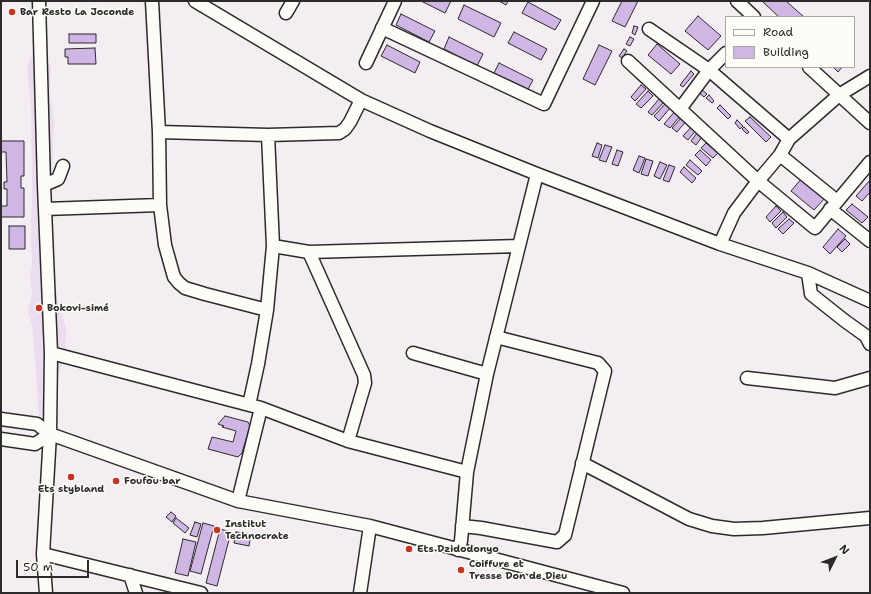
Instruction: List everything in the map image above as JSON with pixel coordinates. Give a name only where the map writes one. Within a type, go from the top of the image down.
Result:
[{"type":"street","points":[[39,1],[44,185],[51,353],[50,434],[43,554],[46,593]]},
{"type":"street","points":[[152,1],[159,132],[160,205],[165,245],[174,277],[179,284],[185,288],[267,310]]},
{"type":"street","points":[[194,1],[361,100],[430,131],[537,174],[720,244],[808,273],[870,301]]},
{"type":"street","points":[[286,13],[293,1]]},
{"type":"street","points":[[366,63],[396,1]]},
{"type":"street","points":[[382,28],[544,104],[593,1]]},
{"type":"street","points":[[737,1],[753,16]]},
{"type":"street","points":[[649,29],[710,70],[789,139]]},
{"type":"street","points":[[680,109],[710,70],[725,54]]},
{"type":"street","points":[[628,61],[758,181],[815,228],[833,205],[868,168]]},
{"type":"street","points":[[810,68],[870,123]]},
{"type":"street","points":[[720,244],[734,213],[780,155],[789,139],[839,95],[870,76]]},
{"type":"street","points":[[159,132],[268,134],[339,133],[345,129],[350,122],[361,100]]},
{"type":"street","points":[[238,501],[255,406],[258,364],[267,310],[273,246],[268,134]]},
{"type":"street","points":[[780,155],[870,241]]},
{"type":"street","points":[[44,185],[58,179],[63,166]]},
{"type":"street","points":[[458,550],[461,541],[467,472],[487,374],[537,174]]},
{"type":"street","points":[[45,209],[160,205]]},
{"type":"street","points":[[273,246],[309,252],[519,246]]},
{"type":"street","points":[[309,252],[366,380],[348,441]]},
{"type":"street","points":[[808,273],[811,294],[845,322],[866,336],[870,344]]},
{"type":"street","points":[[462,526],[557,542],[565,535],[605,371],[598,363],[496,337]]},
{"type":"street","points":[[413,352],[487,374]]},
{"type":"street","points":[[51,353],[255,406],[348,441],[467,472]]},
{"type":"street","points":[[747,378],[835,388],[870,378]]},
{"type":"street","points":[[1,419],[37,424],[50,434],[238,501],[370,526],[623,593]]},
{"type":"street","points":[[1,439],[35,444],[50,434]]},
{"type":"street","points":[[582,463],[689,519],[712,526],[734,529],[764,528],[870,518]]},
{"type":"street","points":[[360,593],[370,526]]},
{"type":"street","points":[[43,554],[201,593]]},
{"type":"street","points":[[130,575],[136,593]]},
{"type":"shaded area","points":[[34,47],[51,66],[50,94],[54,122],[51,196],[52,267],[58,304],[66,327],[65,360],[57,375],[57,414],[39,416],[32,325],[28,312],[32,293],[30,276],[32,265],[32,185],[31,106],[27,69]]},
{"type":"building","points":[[421,1],[451,1],[445,13]]},
{"type":"building","points":[[499,1],[508,1],[506,5]]},
{"type":"building","points":[[622,1],[638,1],[625,27],[612,21]]},
{"type":"building","points":[[786,1],[803,16],[778,16],[763,2]]},
{"type":"building","points":[[528,2],[561,20],[555,30],[522,13]]},
{"type":"building","points":[[464,5],[501,23],[494,37],[458,19]]},
{"type":"building","points":[[401,14],[435,31],[429,42],[396,25]]},
{"type":"building","points":[[698,16],[721,36],[708,50],[685,31]]},
{"type":"building","points":[[634,26],[638,27],[635,35],[632,33]]},
{"type":"building","points":[[514,32],[547,49],[541,60],[508,43]]},
{"type":"building","points":[[69,34],[96,34],[96,43],[69,43]]},
{"type":"building","points":[[449,37],[483,54],[477,66],[444,49]]},
{"type":"building","points":[[630,37],[634,39],[630,46],[626,44]]},
{"type":"building","points":[[657,44],[680,64],[671,74],[648,55]]},
{"type":"building","points":[[387,45],[420,62],[415,73],[381,56]]},
{"type":"building","points":[[599,45],[612,51],[595,85],[583,79]]},
{"type":"building","points":[[95,48],[96,64],[68,64],[68,57],[65,57],[65,49]]},
{"type":"building","points":[[624,49],[627,51],[622,58],[619,56]]},
{"type":"building","points":[[499,63],[533,80],[527,91],[493,75]]},
{"type":"building","points":[[834,68],[841,68],[838,72]]},
{"type":"building","points":[[691,71],[694,74],[683,87],[680,85]]},
{"type":"building","points":[[641,85],[646,89],[635,101],[631,97]]},
{"type":"building","points":[[701,89],[707,94],[704,97],[698,92]]},
{"type":"building","points":[[648,91],[653,96],[641,108],[636,104]]},
{"type":"building","points":[[709,95],[714,101],[712,103],[706,98]]},
{"type":"building","points":[[659,99],[663,103],[652,115],[648,112]]},
{"type":"building","points":[[665,104],[670,108],[659,121],[654,116]]},
{"type":"building","points":[[720,105],[731,116],[728,119],[717,108]]},
{"type":"building","points":[[676,110],[681,115],[670,128],[664,124]]},
{"type":"building","points":[[683,116],[687,120],[677,132],[672,128]]},
{"type":"building","points":[[750,117],[771,137],[766,142],[745,121]]},
{"type":"building","points":[[737,120],[743,126],[740,129],[735,123]]},
{"type":"building","points":[[693,125],[698,128],[688,140],[683,136]]},
{"type":"building","points":[[744,127],[749,132],[747,134],[742,129]]},
{"type":"building","points":[[700,129],[705,133],[696,145],[691,141]]},
{"type":"building","points":[[1,141],[24,141],[24,176],[21,176],[21,188],[24,188],[24,217],[1,217],[1,206],[7,206],[7,189],[4,189],[4,182],[7,182],[6,152],[1,152]]},
{"type":"building","points":[[597,143],[602,145],[598,158],[592,156]]},
{"type":"building","points":[[706,143],[718,153],[713,158],[701,148]]},
{"type":"building","points":[[605,145],[612,147],[606,162],[599,160]]},
{"type":"building","points":[[617,150],[623,152],[618,166],[612,164]]},
{"type":"building","points":[[700,150],[711,160],[706,166],[695,155]]},
{"type":"building","points":[[639,156],[645,158],[639,173],[633,170]]},
{"type":"building","points":[[646,159],[653,161],[648,176],[641,174]]},
{"type":"building","points":[[690,160],[702,171],[698,175],[686,165]]},
{"type":"building","points":[[660,162],[667,165],[660,179],[654,176]]},
{"type":"building","points":[[669,165],[675,167],[669,182],[663,180]]},
{"type":"building","points":[[684,167],[696,178],[692,183],[680,172]]},
{"type":"building","points":[[802,178],[825,198],[814,210],[791,191]]},
{"type":"building","points":[[870,180],[870,192],[862,201],[856,196]]},
{"type":"building","points":[[852,204],[868,217],[862,223],[846,210]]},
{"type":"building","points":[[776,206],[781,211],[770,222],[766,217]]},
{"type":"building","points":[[783,212],[787,217],[776,228],[772,223]]},
{"type":"building","points":[[789,219],[794,223],[783,234],[778,229]]},
{"type":"building","points":[[9,226],[25,226],[25,249],[9,249]]},
{"type":"building","points":[[838,229],[846,236],[830,254],[823,247]]},
{"type":"building","points":[[845,239],[850,244],[842,252],[837,247]]},
{"type":"building","points":[[225,416],[248,422],[250,426],[242,453],[238,457],[208,449],[212,437],[233,442],[236,431],[222,427],[224,426],[218,424]]},
{"type":"building","points":[[171,512],[176,516],[172,522],[166,517]]},
{"type":"building","points":[[176,518],[189,528],[185,533],[173,523]]},
{"type":"building","points":[[195,522],[201,524],[197,537],[190,535]]},
{"type":"building","points":[[203,523],[214,526],[201,574],[190,571]]},
{"type":"building","points":[[220,529],[231,532],[217,586],[206,583]]},
{"type":"building","points":[[236,532],[251,534],[249,546],[234,543]]},
{"type":"building","points":[[183,539],[196,542],[188,576],[175,573]]},
{"type":"place","name":"Bar Resto La Joconde","points":[[12,12]]},
{"type":"place","name":"Bokovi-simé","points":[[39,308]]},
{"type":"place","name":"Ets stybland","points":[[71,477]]},
{"type":"place","name":"Foufou bar","points":[[116,481]]},
{"type":"place","name":"Institut Technocrate","points":[[217,530]]},
{"type":"place","name":"Ets Dzidodonyo","points":[[409,549]]},
{"type":"place","name":"Coiffure et Tresse Don de Dieu","points":[[461,570]]}]
